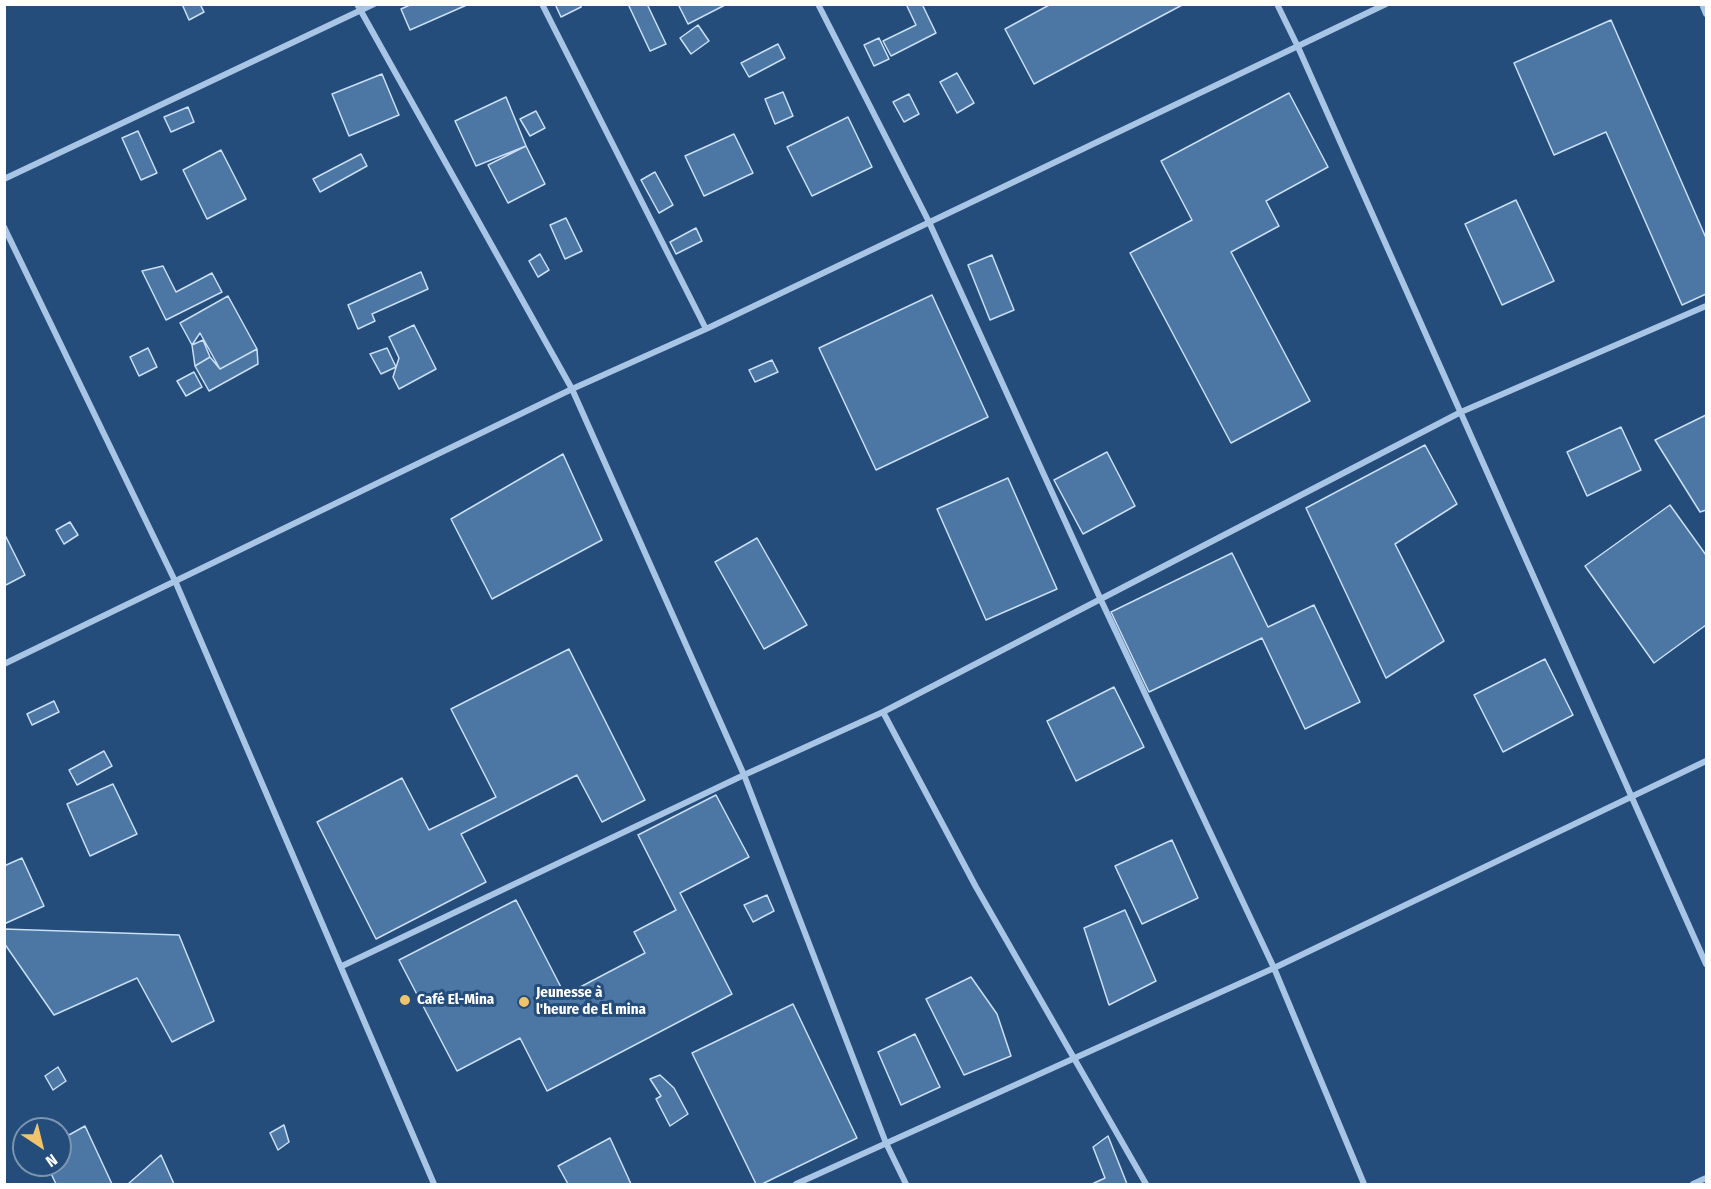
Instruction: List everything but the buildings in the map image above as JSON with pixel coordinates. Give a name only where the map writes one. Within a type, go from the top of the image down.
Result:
[{"type":"street","points":[[357,4],[572,389],[744,775],[886,1143],[906,1185]]},
{"type":"street","points":[[4,179],[375,4]]},
{"type":"street","points":[[542,4],[706,329]]},
{"type":"street","points":[[818,4],[929,222],[1100,598],[1274,968],[1364,1185]]},
{"type":"street","points":[[1277,4],[1707,964]]},
{"type":"street","points":[[4,664],[176,583],[572,389],[706,329],[1386,4]]},
{"type":"street","points":[[1702,4],[1707,14]]},
{"type":"street","points":[[4,227],[176,583],[342,966],[404,1120],[434,1185]]},
{"type":"street","points":[[342,966],[744,775],[883,712],[1461,412],[1707,306]]},
{"type":"street","points":[[883,712],[976,887],[1146,1185]]},
{"type":"street","points":[[796,1185],[1274,968],[1707,761]]},
{"type":"street","points":[[1693,1185],[1707,1178]]},
{"type":"place","name":"Café El-Mina","points":[[405,1000]]},
{"type":"place","name":"Jeunesse à l'heure de El mina","points":[[524,1002]]}]
